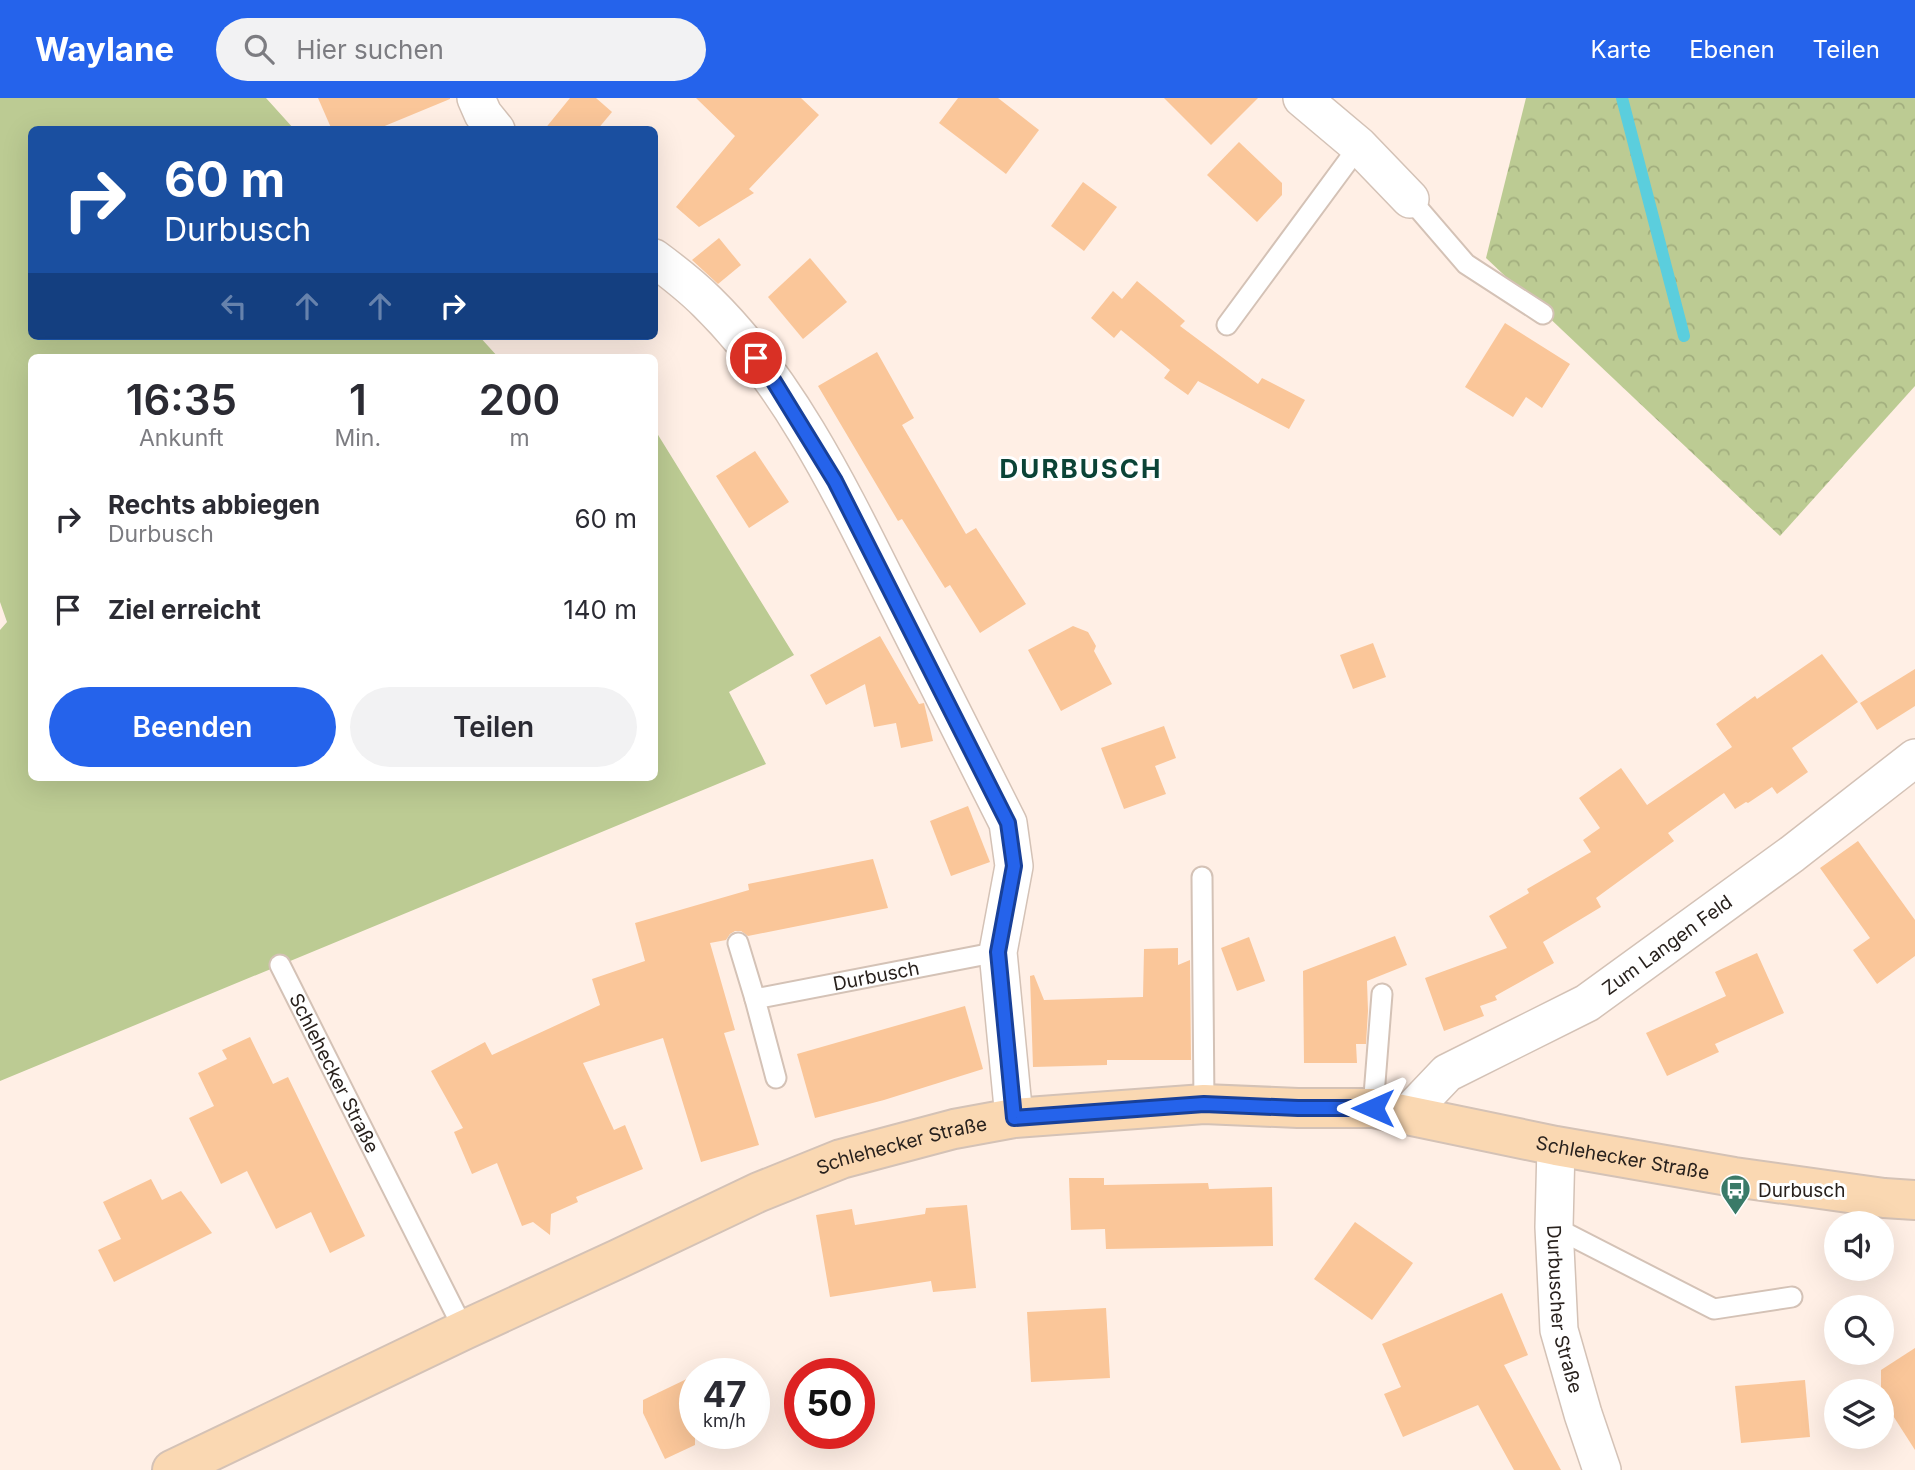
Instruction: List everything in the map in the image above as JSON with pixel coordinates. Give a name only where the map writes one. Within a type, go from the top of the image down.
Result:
[{"type":"main road","name":"Schlehecker Straße","points":[[172,1470],[759,1192],[830,1164],[954,1129],[1014,1118],[1204,1104],[1390,1111],[1556,1146],[1734,1177],[1915,1200]]},
{"type":"street","points":[[476,98],[483,114],[493,126]]},
{"type":"street","points":[[1302,98],[1359,146],[1410,199]]},
{"type":"street","points":[[658,261],[707,302],[740,337],[773,380],[835,481],[1008,823],[1014,866],[998,952],[1014,1118]]},
{"type":"street","name":"Zum Langen Feld","points":[[1390,1111],[1447,1073],[1587,1003],[1791,854],[1915,758]]},
{"type":"street","name":"Durbuscher Straße","points":[[1556,1146],[1554,1227],[1559,1330],[1602,1470]]},
{"type":"lane","points":[[1227,325],[1359,146]]},
{"type":"lane","points":[[1410,199],[1466,264],[1543,314]]},
{"type":"lane","points":[[1202,877],[1204,1104]]},
{"type":"lane","points":[[738,943],[776,1078]]},
{"type":"lane","name":"Durbusch","points":[[754,999],[998,952]]},
{"type":"lane","name":"Schlehecker Straße","points":[[279,965],[464,1330]]},
{"type":"lane","points":[[1382,994],[1390,1111]]},
{"type":"lane","points":[[1554,1227],[1714,1310],[1792,1297]]},
{"type":"green space","points":[[0,98],[266,98],[291,126],[28,126],[28,340],[483,340],[495,354],[28,354],[28,781],[658,781],[658,435],[794,655],[729,692],[766,764],[0,1081],[0,630],[7,622],[0,602]]},
{"type":"green space","points":[[1526,98],[1915,98],[1915,386],[1780,536],[1486,258]]},
{"type":"building","points":[[318,98],[450,98],[385,126],[330,126]]},
{"type":"building","points":[[570,98],[596,98],[612,112],[600,126],[547,126]]},
{"type":"building","points":[[696,98],[801,98],[819,115],[749,189],[754,193],[699,227],[676,207],[735,136]]},
{"type":"building","points":[[958,98],[998,98],[1039,130],[1006,174],[939,123]]},
{"type":"building","points":[[1164,98],[1258,98],[1211,145]]},
{"type":"building","points":[[1239,142],[1282,183],[1282,195],[1257,222],[1207,175]]},
{"type":"building","points":[[1083,182],[1117,207],[1084,251],[1051,226]]},
{"type":"building","points":[[719,238],[741,265],[718,284],[692,260]]},
{"type":"building","points":[[810,258],[847,302],[803,339],[768,297]]},
{"type":"building","points":[[1137,281],[1185,321],[1180,326],[1258,384],[1262,378],[1305,400],[1289,429],[1198,381],[1188,395],[1164,378],[1170,370],[1121,330],[1114,338],[1091,318],[1113,291],[1122,299]]},
{"type":"building","points":[[1505,323],[1570,364],[1542,408],[1526,397],[1513,417],[1465,387]]},
{"type":"building","points":[[877,352],[914,418],[902,425],[966,534],[976,528],[1026,604],[980,633],[950,585],[945,588],[902,519],[898,521],[818,386]]},
{"type":"building","points":[[755,451],[789,502],[749,528],[716,476]]},
{"type":"building","points":[[1073,626],[1088,632],[1096,646],[1094,651],[1112,684],[1061,711],[1028,650]]},
{"type":"building","points":[[880,636],[919,704],[924,703],[933,741],[901,748],[896,723],[874,727],[865,684],[826,705],[810,675]]},
{"type":"building","points":[[1373,643],[1386,677],[1353,689],[1340,655]]},
{"type":"building","points":[[1822,654],[1858,702],[1792,748],[1808,772],[1777,794],[1772,787],[1735,809],[1724,793],[1668,833],[1674,841],[1596,898],[1601,907],[1543,942],[1554,963],[1495,996],[1497,1000],[1480,1006],[1484,1016],[1444,1031],[1425,978],[1507,948],[1489,916],[1529,893],[1527,889],[1591,852],[1583,840],[1600,828],[1579,798],[1621,768],[1647,805],[1732,747],[1716,724]]},
{"type":"building","points":[[1915,669],[1915,706],[1877,730],[1860,703]]},
{"type":"building","points":[[1164,726],[1176,758],[1155,766],[1166,794],[1124,809],[1101,748]]},
{"type":"building","points":[[968,806],[990,862],[951,876],[930,821]]},
{"type":"building","points":[[1858,841],[1915,920],[1915,956],[1877,984],[1853,950],[1870,938],[1820,868]]},
{"type":"building","points":[[873,859],[888,908],[748,936],[741,931],[735,931],[726,940],[710,943],[735,1030],[724,1033],[759,1145],[701,1162],[663,1038],[583,1063],[614,1130],[625,1125],[643,1169],[576,1197],[578,1202],[551,1214],[550,1235],[533,1222],[522,1226],[497,1163],[472,1174],[454,1132],[463,1128],[431,1071],[485,1042],[492,1055],[600,1005],[592,979],[645,961],[635,923],[749,890],[748,884]]},
{"type":"building","points":[[1395,936],[1407,965],[1367,981],[1366,1044],[1356,1044],[1357,1063],[1304,1063],[1303,971]]},
{"type":"building","points":[[1249,937],[1265,981],[1237,991],[1221,948]]},
{"type":"building","points":[[1178,948],[1178,965],[1190,960],[1191,1060],[1107,1060],[1107,1065],[1033,1067],[1030,976],[1034,975],[1044,1000],[1143,997],[1144,949]]},
{"type":"building","points":[[1757,953],[1784,1013],[1715,1044],[1719,1052],[1667,1076],[1646,1033],[1726,996],[1715,972]]},
{"type":"building","points":[[965,1006],[983,1069],[815,1118],[797,1054]]},
{"type":"building","points":[[250,1037],[273,1084],[288,1077],[365,1236],[330,1253],[311,1212],[276,1229],[247,1171],[221,1184],[189,1118],[214,1106],[198,1073],[227,1059],[222,1050]]},
{"type":"building","points":[[1069,1178],[1104,1178],[1104,1185],[1208,1183],[1209,1189],[1272,1187],[1273,1246],[1106,1249],[1105,1229],[1071,1230]]},
{"type":"building","points":[[151,1179],[162,1200],[181,1191],[212,1233],[114,1282],[98,1250],[121,1239],[103,1202]]},
{"type":"building","points":[[967,1205],[976,1288],[933,1292],[931,1281],[830,1297],[816,1215],[852,1209],[855,1225],[925,1214],[926,1208]]},
{"type":"building","points":[[1355,1222],[1413,1263],[1372,1320],[1314,1279]]},
{"type":"building","points":[[1502,1293],[1528,1355],[1504,1365],[1561,1470],[1514,1470],[1478,1405],[1403,1437],[1384,1394],[1401,1387],[1382,1344]]},
{"type":"building","points":[[1106,1308],[1110,1378],[1031,1382],[1027,1312]]},
{"type":"building","points":[[1915,1348],[1915,1450],[1894,1417],[1894,1379],[1881,1379],[1881,1370],[1894,1365],[1894,1362]]},
{"type":"building","points":[[1805,1380],[1810,1437],[1741,1443],[1735,1386]]},
{"type":"building","points":[[679,1383],[679,1449],[686,1449],[665,1459],[643,1413],[643,1400]]},
{"type":"waterway","points":[[1622,98],[1684,336]]},
{"type":"place","name":"Durbusch","points":[[1735,1217]]},
{"type":"district","name":"DURBUSCH","points":[[1081,468]]},
{"type":"route","points":[[756,358],[773,380],[835,481],[1008,823],[1014,866],[998,952],[1014,1118],[1204,1104],[1373,1108]]}]
